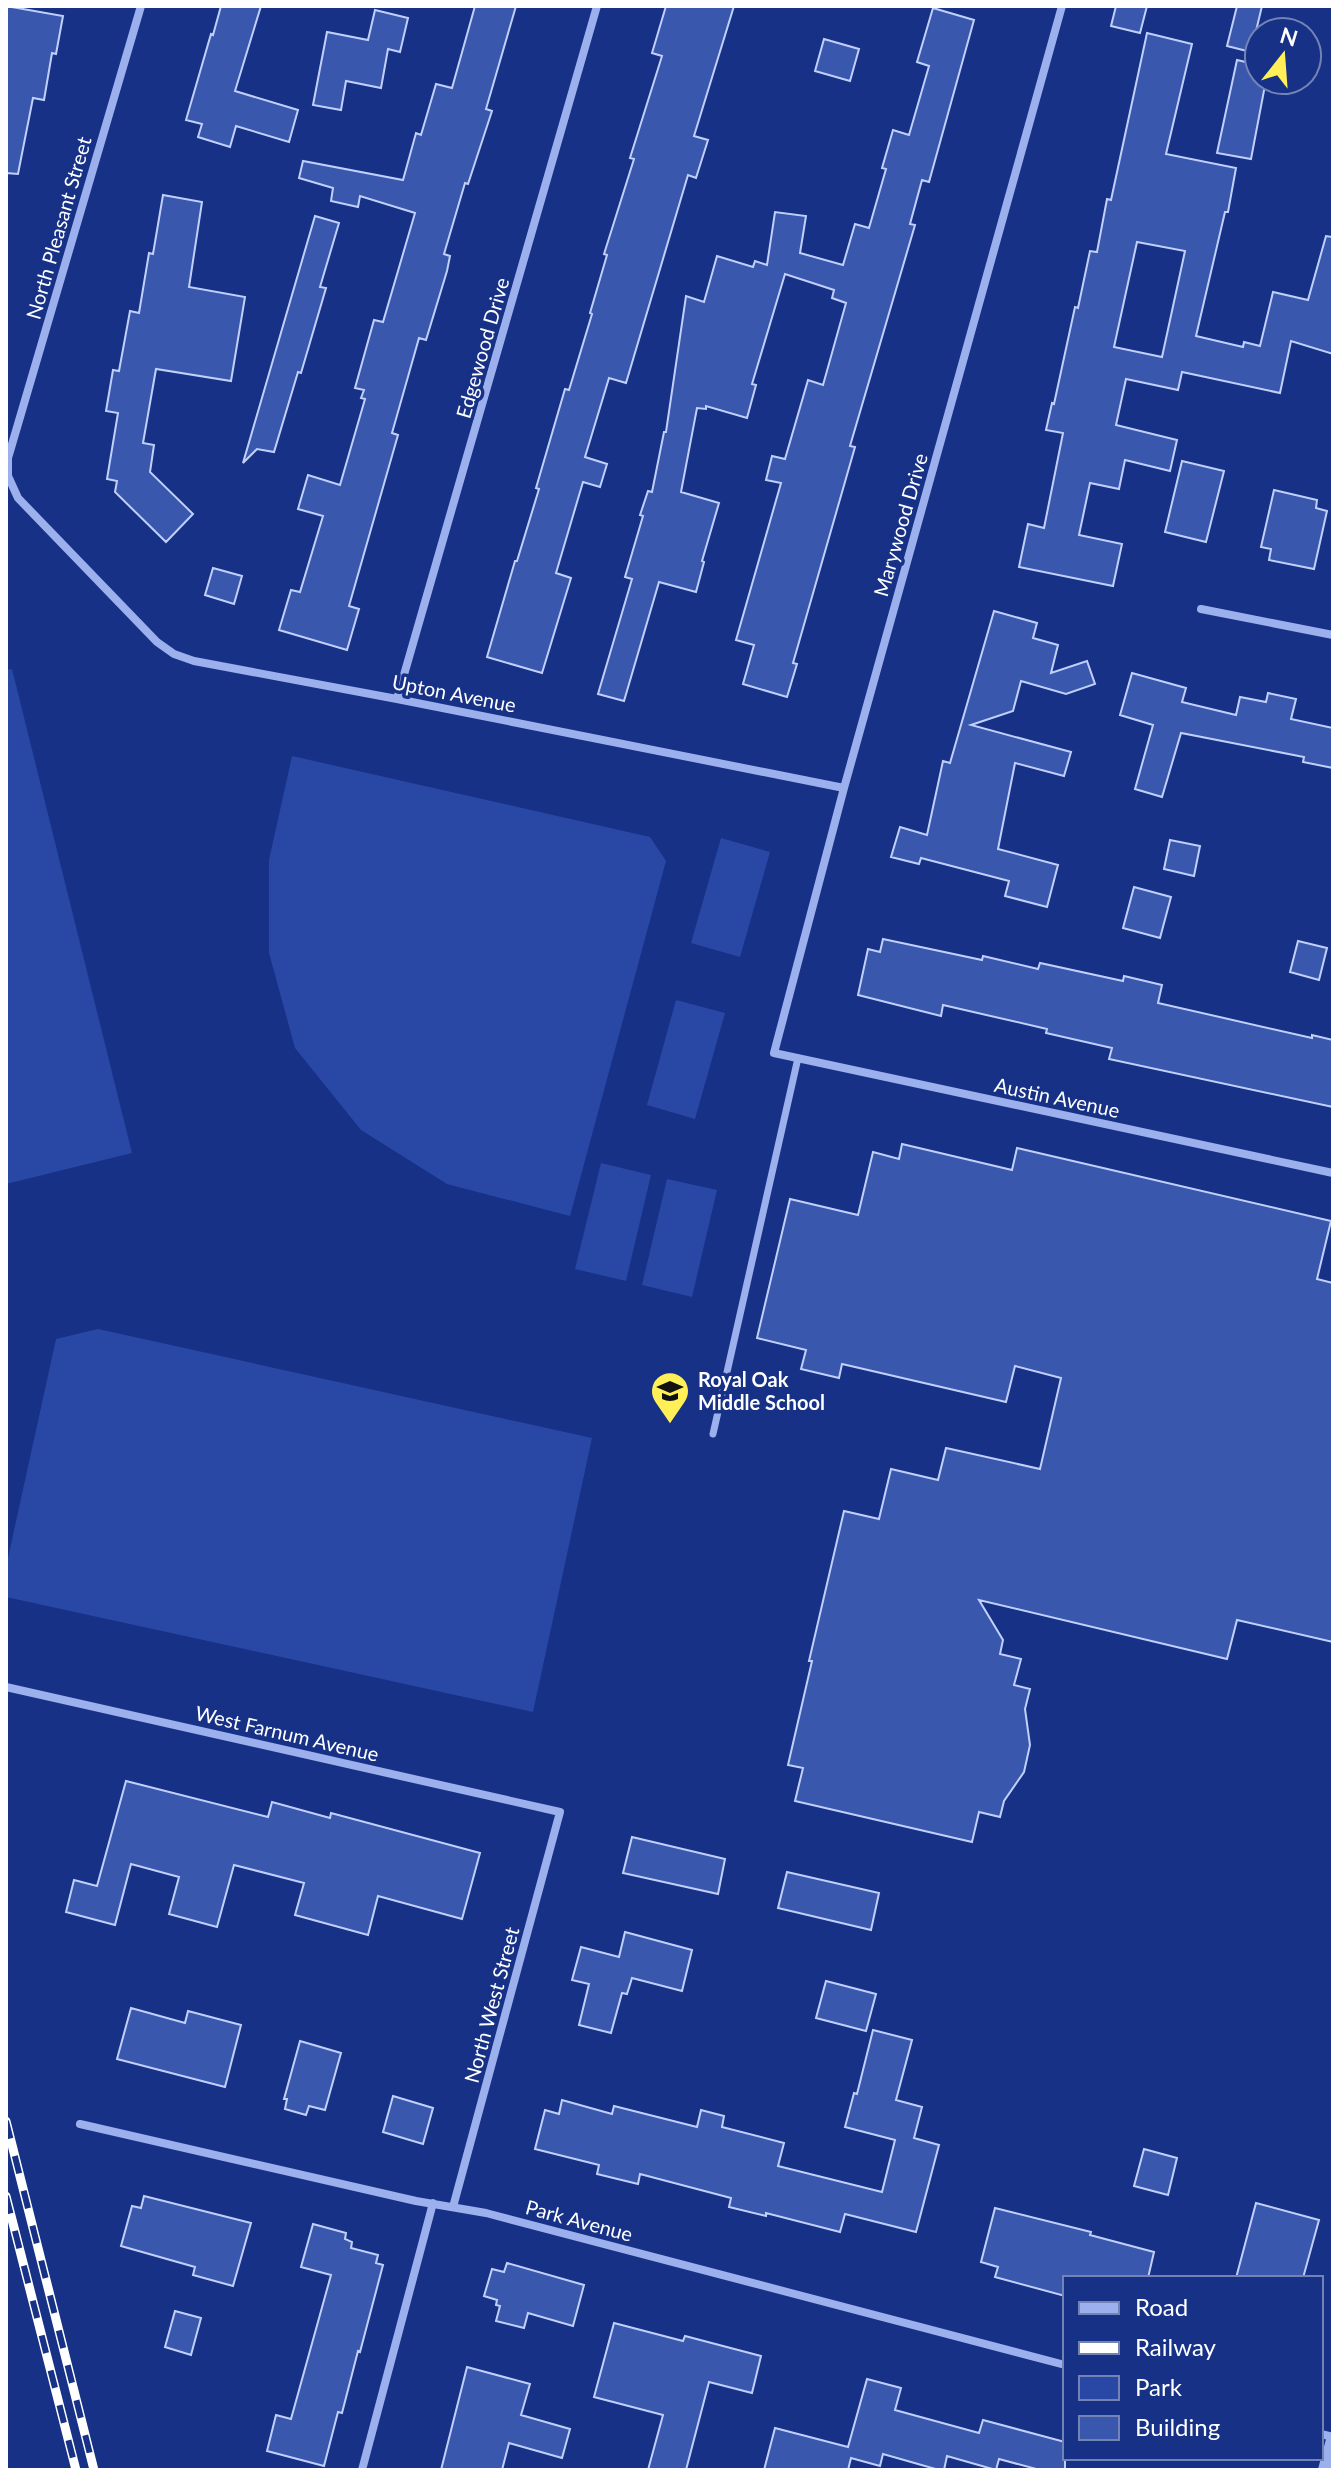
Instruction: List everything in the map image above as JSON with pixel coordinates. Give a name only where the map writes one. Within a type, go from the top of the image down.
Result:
[{"type":"street","name":"North Pleasant Street","points":[[90,572],[18,498],[8,476],[8,458],[141,6]]},
{"type":"street","name":"Edgewood Drive","points":[[397,699],[597,6]]},
{"type":"street","name":"Marywood Drive","points":[[774,1053],[844,788],[1062,6]]},
{"type":"street","name":"Upton Avenue","points":[[90,572],[157,642],[174,654],[194,661],[844,788]]},
{"type":"street","points":[[1201,609],[1333,635]]},
{"type":"street","name":"Austin Avenue","points":[[774,1053],[1333,1173]]},
{"type":"street","points":[[713,1434],[798,1058]]},
{"type":"street","name":"West Farnum Avenue","points":[[6,1687],[560,1812]]},
{"type":"street","name":"North West Street","points":[[453,2207],[560,1812]]},
{"type":"street","name":"Park Avenue","points":[[80,2124],[501,2217],[1063,2364]]},
{"type":"street","points":[[362,2470],[433,2203]]},
{"type":"street","points":[[1325,2470],[1333,2438]]},
{"type":"green space","points":[[12,669],[132,1153],[6,1184],[6,670]]},
{"type":"green space","points":[[292,756],[650,837],[666,861],[570,1216],[447,1184],[361,1130],[295,1048],[269,953],[269,860]]},
{"type":"green space","points":[[721,838],[770,852],[740,957],[691,943]]},
{"type":"green space","points":[[676,1000],[725,1013],[695,1119],[647,1105]]},
{"type":"green space","points":[[601,1163],[651,1175],[626,1281],[575,1269]]},
{"type":"green space","points":[[667,1179],[717,1190],[692,1297],[642,1285]]},
{"type":"green space","points":[[98,1329],[592,1438],[533,1712],[6,1597],[6,1567],[56,1339]]},
{"type":"building","points":[[6,6],[63,16],[56,54],[52,53],[44,100],[33,98],[18,174],[6,173]]},
{"type":"building","points":[[221,6],[261,6],[235,91],[298,110],[289,142],[236,126],[230,147],[198,137],[202,124],[186,120]]},
{"type":"building","points":[[475,6],[516,6],[486,109],[492,111],[468,184],[465,183],[444,254],[450,256],[447,271],[426,340],[419,338],[392,433],[398,435],[349,606],[359,609],[347,650],[279,630],[291,590],[300,592],[323,516],[298,509],[308,475],[340,485],[365,399],[361,398],[364,390],[355,388],[374,320],[383,322],[415,213],[360,196],[358,207],[331,201],[333,188],[299,178],[303,161],[403,180],[416,133],[421,135],[436,84],[452,88]]},
{"type":"building","points":[[666,6],[734,6],[694,136],[708,140],[696,178],[688,175],[626,383],[609,378],[585,457],[607,464],[600,487],[583,482],[556,573],[571,578],[542,673],[487,657],[539,489],[536,488],[565,389],[569,390],[592,314],[607,255],[604,254],[634,159],[630,158],[662,56],[652,53]]},
{"type":"building","points":[[1116,6],[1147,6],[1140,33],[1111,26]]},
{"type":"building","points":[[1237,6],[1262,6],[1260,16],[1243,16],[1243,50],[1227,46]]},
{"type":"building","points":[[933,8],[974,20],[929,182],[922,180],[910,224],[915,225],[850,446],[855,447],[793,663],[797,664],[787,697],[743,684],[754,645],[736,640],[781,483],[766,480],[772,456],[785,459],[808,380],[823,385],[846,303],[832,298],[834,290],[785,274],[752,384],[756,385],[747,418],[706,406],[706,409],[697,408],[681,492],[719,503],[696,592],[659,582],[624,701],[598,694],[632,579],[625,577],[643,516],[640,515],[648,491],[652,492],[666,432],[686,296],[704,302],[717,256],[753,267],[755,261],[767,265],[775,212],[806,216],[800,253],[843,265],[855,224],[869,228],[886,169],[882,168],[893,130],[909,135],[929,66],[917,62]]},
{"type":"building","points":[[375,10],[408,18],[400,52],[388,49],[381,88],[346,81],[341,110],[313,105],[327,32],[368,40]]},
{"type":"building","points":[[1147,33],[1192,44],[1166,154],[1236,168],[1228,212],[1225,212],[1196,336],[1243,347],[1244,342],[1260,346],[1273,292],[1308,300],[1326,236],[1333,237],[1333,354],[1291,341],[1280,393],[1182,372],[1178,390],[1126,379],[1116,425],[1177,440],[1170,471],[1125,460],[1119,489],[1090,483],[1079,535],[1122,544],[1113,586],[1019,567],[1028,524],[1044,528],[1063,433],[1046,430],[1090,251],[1097,252],[1107,199],[1111,200]],"holes":[[[1137,242],[1185,251],[1162,357],[1114,347]]]},
{"type":"building","points":[[824,39],[859,49],[850,81],[815,71]]},
{"type":"building","points":[[1237,60],[1243,61],[1243,96],[1263,96],[1251,159],[1217,153]]},
{"type":"building","points":[[163,195],[202,202],[189,287],[245,297],[231,381],[156,369],[143,443],[154,445],[150,472],[193,514],[166,542],[115,492],[117,481],[107,479],[118,413],[106,411],[113,370],[119,371],[130,311],[139,313]]},
{"type":"building","points":[[315,216],[339,223],[320,287],[326,288],[274,452],[257,449],[243,463]]},
{"type":"building","points":[[1182,461],[1224,471],[1206,542],[1165,532]]},
{"type":"building","points":[[1274,490],[1317,500],[1316,508],[1327,511],[1314,569],[1269,560],[1271,549],[1261,547]]},
{"type":"building","points":[[213,568],[242,576],[234,604],[205,595]]},
{"type":"building","points":[[994,611],[1037,623],[1033,638],[1058,645],[1051,673],[1087,661],[1095,684],[1066,694],[1021,681],[1013,711],[971,725],[1071,752],[1064,776],[1015,763],[998,849],[1058,865],[1047,907],[1005,896],[1009,881],[921,858],[919,864],[891,857],[900,827],[927,835],[943,761],[950,763]]},
{"type":"building","points":[[1132,673],[1186,688],[1182,702],[1236,715],[1240,697],[1266,702],[1268,693],[1296,699],[1291,719],[1333,728],[1333,768],[1303,762],[1304,757],[1181,733],[1162,797],[1135,789],[1153,725],[1120,715]]},
{"type":"building","points":[[1170,840],[1200,846],[1194,876],[1164,869]]},
{"type":"building","points":[[1134,887],[1171,897],[1160,938],[1123,928]]},
{"type":"building","points":[[883,939],[1038,969],[1040,963],[1123,981],[1124,976],[1162,985],[1158,1003],[1333,1040],[1333,1107],[1109,1059],[1112,1048],[1046,1033],[1047,1029],[943,1005],[941,1016],[858,995],[868,949],[880,952]]},
{"type":"building","points":[[1298,941],[1327,948],[1319,980],[1290,972]]},
{"type":"building","points":[[902,1144],[1012,1170],[1017,1148],[1331,1221],[1317,1279],[1333,1283],[1333,1642],[1237,1620],[1227,1659],[979,1600],[1003,1640],[1000,1654],[1021,1659],[1014,1685],[1030,1689],[1025,1709],[1030,1745],[1024,1772],[1004,1801],[1000,1817],[979,1812],[972,1842],[795,1801],[803,1768],[788,1765],[844,1511],[879,1519],[891,1469],[938,1480],[946,1448],[1040,1469],[1061,1378],[1015,1366],[1006,1402],[842,1364],[839,1378],[801,1369],[806,1350],[757,1338],[790,1199],[858,1215],[873,1152],[899,1159]]},
{"type":"building","points":[[126,1781],[268,1817],[272,1802],[330,1818],[331,1813],[480,1853],[462,1919],[378,1896],[368,1935],[295,1915],[304,1883],[234,1865],[217,1927],[169,1914],[179,1877],[131,1864],[115,1925],[66,1912],[74,1880],[97,1886]]},
{"type":"building","points":[[632,1837],[725,1859],[718,1894],[623,1873]]},
{"type":"building","points":[[787,1872],[879,1893],[871,1930],[778,1908]]},
{"type":"building","points":[[625,1932],[692,1950],[682,1991],[632,1978],[627,1994],[622,1993],[611,2033],[579,2025],[589,1984],[572,1980],[581,1947],[619,1957]]},
{"type":"building","points":[[826,1981],[876,1994],[866,2031],[816,2018]]},
{"type":"building","points":[[131,2008],[185,2023],[188,2011],[241,2025],[225,2087],[117,2059]]},
{"type":"building","points":[[873,2030],[912,2040],[896,2100],[922,2107],[914,2138],[939,2145],[916,2232],[845,2214],[840,2232],[766,2213],[766,2216],[729,2207],[731,2198],[640,2174],[638,2184],[597,2174],[599,2165],[535,2149],[545,2110],[559,2114],[562,2100],[612,2114],[614,2106],[697,2127],[701,2110],[724,2116],[722,2127],[784,2143],[778,2166],[882,2192],[895,2140],[845,2127]]},
{"type":"building","points":[[300,2041],[341,2053],[325,2110],[309,2106],[306,2115],[285,2109],[287,2099],[284,2099]]},
{"type":"building","points":[[393,2096],[433,2108],[423,2144],[383,2132]]},
{"type":"building","points":[[1144,2149],[1177,2158],[1168,2195],[1134,2186]]},
{"type":"building","points":[[144,2196],[251,2223],[233,2286],[193,2275],[195,2267],[121,2246],[132,2206],[141,2208]]},
{"type":"building","points":[[1256,2203],[1319,2220],[1304,2276],[1237,2276]]},
{"type":"building","points":[[995,2208],[1091,2232],[1090,2235],[1154,2252],[1148,2276],[1063,2276],[1063,2295],[995,2277],[998,2267],[981,2262]]},
{"type":"building","points":[[313,2224],[346,2233],[345,2239],[352,2242],[351,2248],[378,2255],[376,2263],[383,2265],[360,2352],[342,2413],[338,2412],[324,2466],[267,2451],[276,2415],[291,2419],[331,2275],[301,2267]]},
{"type":"building","points":[[507,2263],[584,2285],[573,2326],[528,2313],[524,2328],[496,2321],[500,2306],[496,2305],[497,2300],[484,2296],[492,2269],[504,2272]]},
{"type":"building","points":[[175,2311],[201,2318],[191,2355],[165,2347]]},
{"type":"building","points":[[614,2323],[683,2341],[685,2336],[761,2356],[752,2393],[709,2382],[686,2470],[648,2470],[663,2415],[594,2397]]},
{"type":"building","points":[[467,2367],[530,2384],[521,2415],[570,2429],[562,2458],[509,2443],[502,2470],[441,2470]]},
{"type":"building","points":[[867,2379],[901,2388],[895,2410],[979,2433],[983,2420],[1063,2441],[1065,2470],[1040,2470],[999,2459],[996,2470],[947,2456],[944,2470],[939,2470],[883,2454],[880,2466],[851,2458],[848,2470],[764,2470],[775,2428],[848,2447]]},
{"type":"railway","points":[[6,2121],[94,2470]]},
{"type":"railway","points":[[6,2196],[76,2470]]},
{"type":"place","name":"Royal Oak Middle School","points":[[670,1425]]}]
